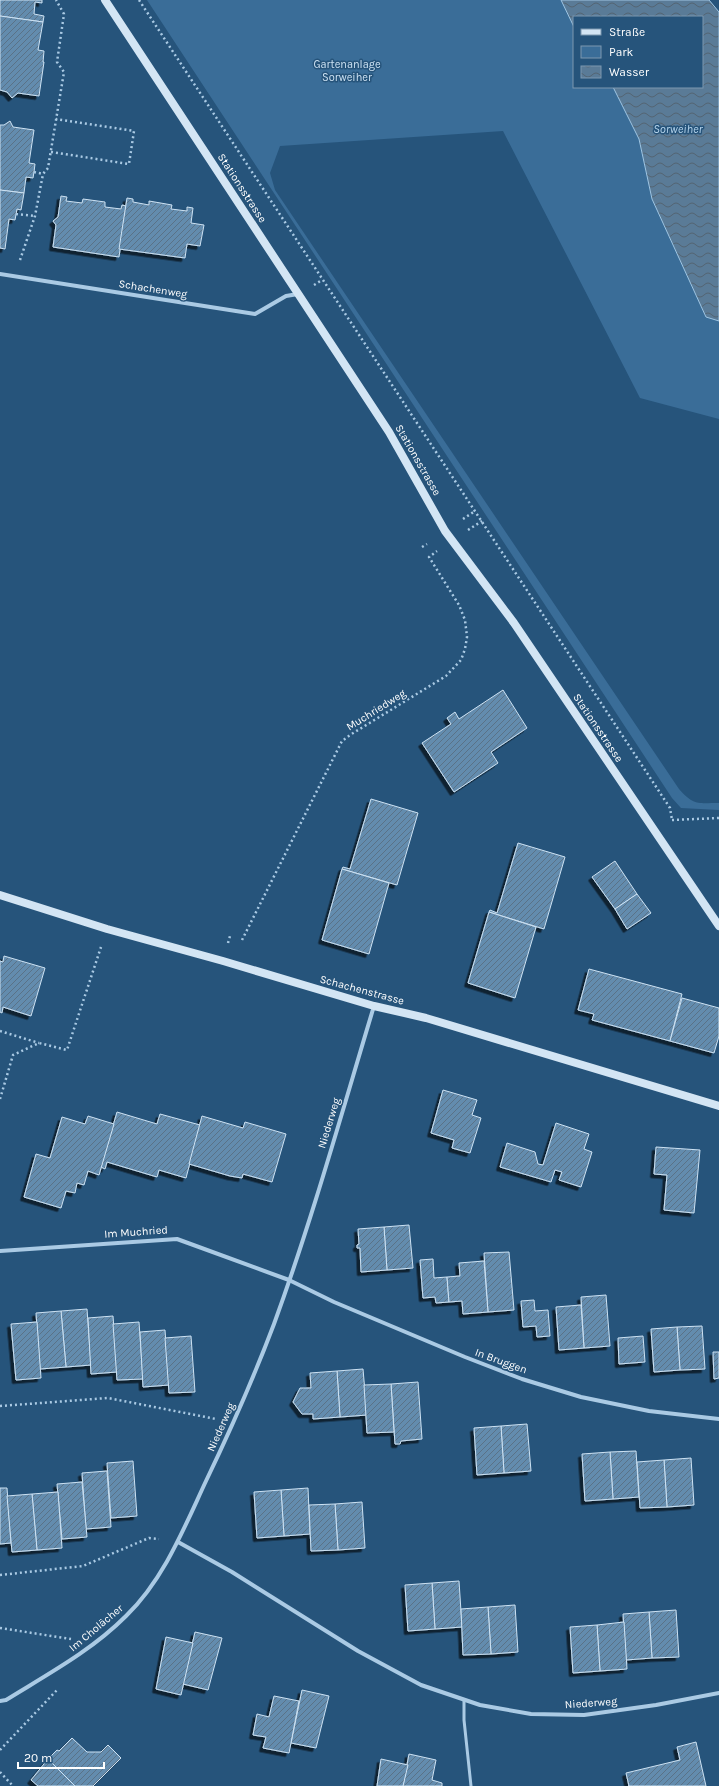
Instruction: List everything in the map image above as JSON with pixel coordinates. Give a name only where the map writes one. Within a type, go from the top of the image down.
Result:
[{"type":"main road","name":"Stationsstrasse","points":[[105,0],[390,432],[445,531],[514,623],[719,926]]},
{"type":"main road","name":"Schachenstrasse","points":[[0,895],[107,929],[223,961],[374,1006],[426,1018],[719,1106]]},
{"type":"street","name":"Schachenweg","points":[[0,274],[255,314],[286,296],[299,294]]},
{"type":"street","name":"Niederweg","points":[[374,1006],[290,1280],[234,1422],[178,1542],[232,1572],[358,1651],[421,1685],[480,1705],[531,1714],[584,1715],[656,1705],[719,1693]]},
{"type":"street","name":"Im Muchried","points":[[0,1251],[177,1239],[290,1280]]},
{"type":"street","name":"In Bruggen","points":[[290,1280],[349,1308],[465,1357],[522,1379],[581,1397],[641,1409],[719,1419]]},
{"type":"street","name":"Im Cholächer","points":[[0,1701],[6,1700],[88,1649],[127,1616],[155,1582],[178,1542]]},
{"type":"lane","points":[[464,1700],[464,1720],[471,1786]]},
{"type":"path","points":[[15,276],[35,216],[43,174],[48,168],[64,72],[57,62],[64,14],[56,0]]},
{"type":"path","name":"Stationsstrasse","points":[[139,0],[670,808],[672,820]]},
{"type":"path","points":[[50,152],[129,164],[134,131],[56,119]]},
{"type":"path","points":[[34,172],[43,174]]},
{"type":"path","points":[[16,214],[35,216]]},
{"type":"path","points":[[463,519],[475,510]]},
{"type":"path","points":[[470,529],[482,521]]},
{"type":"path","points":[[422,547],[427,544]]},
{"type":"path","name":"Muchriedweg","points":[[242,940],[342,741],[446,676],[461,660],[467,637],[465,620],[460,605],[429,557],[433,554]]},
{"type":"path","points":[[651,827],[662,822],[672,820],[719,818]]},
{"type":"path","points":[[0,1031],[67,1050],[107,929]]},
{"type":"path","points":[[0,1099],[14,1055],[39,1043]]},
{"type":"path","name":"Niederweg","points":[[0,1406],[108,1398],[217,1419]]},
{"type":"path","points":[[0,1575],[83,1566],[149,1538],[159,1539]]},
{"type":"path","points":[[0,1628],[75,1640]]},
{"type":"path","points":[[0,1750],[58,1689]]},
{"type":"path","points":[[0,1772],[13,1786]]},
{"type":"green space","name":"Gartenanlage Sorweiher","points":[[147,0],[561,0],[573,25],[573,88],[614,88],[639,139],[652,199],[706,317],[719,321],[719,419],[640,398],[503,131],[280,146],[270,173],[275,190],[679,789],[693,801],[719,803],[719,810],[681,808],[672,798]]},
{"type":"water","name":"Sorweiher","points":[[561,0],[709,0],[719,12],[719,321],[706,317],[652,199],[639,139],[614,88],[703,88],[703,16],[573,16],[573,25]]},
{"type":"building","points":[[0,0],[42,0],[42,3],[35,2],[34,14],[44,16],[43,22],[0,16]]},
{"type":"building","points":[[0,16],[43,22],[38,50],[44,51],[44,62],[39,96],[18,93],[12,98],[7,92],[0,90]]},
{"type":"building","points":[[10,121],[13,127],[34,130],[29,163],[35,164],[34,172],[33,178],[26,177],[24,193],[0,190],[0,125],[4,125]]},
{"type":"building","points":[[0,190],[24,193],[21,210],[17,209],[15,220],[9,219],[5,249],[0,248]]},
{"type":"building","points":[[61,196],[67,197],[66,201],[82,203],[83,199],[105,202],[105,207],[121,209],[122,205],[126,206],[119,257],[53,247],[56,225],[53,221],[58,217]]},
{"type":"building","points":[[127,198],[133,199],[133,202],[149,205],[149,201],[172,205],[171,209],[187,211],[187,207],[193,208],[191,223],[204,225],[200,246],[187,244],[185,258],[119,249]]},
{"type":"building","points":[[503,690],[527,728],[491,752],[498,763],[454,792],[422,743],[451,724],[447,718],[455,712],[459,719]]},
{"type":"building","points":[[371,799],[418,813],[397,885],[342,869],[343,867],[350,869]]},
{"type":"building","points":[[518,843],[565,857],[544,929],[489,912],[490,910],[497,913]]},
{"type":"building","points":[[615,861],[637,894],[615,909],[592,877]]},
{"type":"building","points":[[342,869],[389,883],[369,954],[322,940]]},
{"type":"building","points":[[637,894],[651,913],[627,929],[615,909]]},
{"type":"building","points":[[489,912],[536,927],[515,998],[468,983]]},
{"type":"building","points":[[4,956],[45,968],[31,1016],[3,1007],[2,1013],[0,1012],[0,961],[3,962]]},
{"type":"building","points":[[589,969],[682,994],[670,1041],[592,1020],[594,1014],[578,1010]]},
{"type":"building","points":[[682,998],[719,1008],[719,1036],[714,1053],[670,1041]]},
{"type":"building","points":[[443,1090],[477,1100],[472,1115],[481,1118],[470,1153],[452,1148],[454,1140],[431,1133]]},
{"type":"building","points":[[117,1112],[157,1124],[160,1114],[200,1125],[186,1178],[159,1170],[157,1177],[107,1162],[105,1169],[101,1167]]},
{"type":"building","points":[[88,1116],[114,1124],[99,1175],[88,1171],[84,1185],[77,1183],[75,1193],[66,1191],[61,1208],[24,1197],[36,1154],[50,1158],[62,1117],[85,1124]]},
{"type":"building","points":[[202,1116],[243,1128],[245,1122],[286,1134],[272,1182],[243,1174],[242,1178],[230,1176],[189,1164]]},
{"type":"building","points":[[556,1123],[589,1134],[584,1149],[592,1152],[581,1187],[559,1180],[562,1172],[555,1170],[551,1182],[500,1167],[507,1143],[535,1152],[538,1164],[543,1165]]},
{"type":"building","points":[[656,1147],[700,1150],[694,1213],[664,1210],[667,1175],[654,1174]]},
{"type":"building","points":[[409,1225],[413,1268],[387,1270],[384,1227]]},
{"type":"building","points":[[384,1227],[387,1270],[361,1272],[360,1248],[357,1248],[357,1245],[359,1244],[358,1229]]},
{"type":"building","points":[[509,1252],[514,1310],[488,1312],[484,1253]]},
{"type":"building","points":[[433,1259],[434,1278],[447,1277],[449,1302],[436,1303],[435,1297],[423,1298],[420,1260]]},
{"type":"building","points":[[484,1261],[488,1312],[463,1314],[462,1301],[449,1302],[447,1277],[460,1276],[459,1263]]},
{"type":"building","points":[[606,1295],[610,1346],[584,1348],[581,1297]]},
{"type":"building","points":[[534,1300],[535,1311],[548,1310],[550,1336],[537,1337],[536,1326],[523,1327],[521,1301]]},
{"type":"building","points":[[581,1305],[584,1348],[559,1350],[556,1307]]},
{"type":"building","points":[[87,1309],[91,1365],[66,1367],[61,1311]]},
{"type":"building","points":[[61,1311],[66,1367],[40,1369],[36,1313]]},
{"type":"building","points":[[113,1316],[117,1372],[91,1374],[88,1318]]},
{"type":"building","points":[[37,1322],[41,1378],[16,1380],[11,1324]]},
{"type":"building","points":[[139,1322],[143,1379],[117,1380],[113,1324]]},
{"type":"building","points":[[702,1326],[705,1369],[680,1370],[677,1327]]},
{"type":"building","points":[[677,1327],[680,1370],[654,1372],[651,1329]]},
{"type":"building","points":[[165,1330],[169,1385],[143,1387],[140,1332]]},
{"type":"building","points":[[191,1336],[195,1392],[169,1393],[165,1338]]},
{"type":"building","points":[[643,1336],[645,1362],[619,1364],[618,1338]]},
{"type":"building","points":[[713,1352],[719,1352],[719,1378],[714,1379]]},
{"type":"building","points":[[363,1369],[367,1415],[340,1417],[337,1371]]},
{"type":"building","points":[[337,1371],[340,1417],[313,1419],[313,1414],[302,1414],[293,1402],[300,1388],[311,1388],[310,1373]]},
{"type":"building","points":[[418,1382],[422,1439],[401,1441],[400,1444],[395,1444],[391,1384]]},
{"type":"building","points":[[391,1384],[394,1432],[367,1433],[364,1385]]},
{"type":"building","points":[[527,1424],[531,1471],[504,1473],[501,1426]]},
{"type":"building","points":[[501,1426],[504,1473],[477,1475],[474,1428]]},
{"type":"building","points":[[636,1451],[639,1497],[613,1499],[610,1452]]},
{"type":"building","points":[[610,1452],[613,1499],[585,1501],[582,1454]]},
{"type":"building","points":[[691,1458],[694,1505],[667,1507],[664,1460]]},
{"type":"building","points":[[664,1460],[667,1507],[640,1508],[637,1462]]},
{"type":"building","points":[[133,1461],[137,1516],[111,1518],[107,1463]]},
{"type":"building","points":[[107,1471],[111,1527],[86,1529],[82,1473]]},
{"type":"building","points":[[82,1482],[87,1537],[62,1539],[57,1484]]},
{"type":"building","points":[[0,1488],[7,1488],[11,1543],[0,1544]]},
{"type":"building","points":[[308,1488],[310,1534],[284,1536],[281,1490]]},
{"type":"building","points":[[281,1490],[284,1536],[257,1538],[254,1492]]},
{"type":"building","points":[[58,1492],[62,1548],[37,1550],[32,1494]]},
{"type":"building","points":[[32,1494],[37,1550],[12,1552],[7,1496]]},
{"type":"building","points":[[362,1502],[365,1548],[338,1550],[335,1504]]},
{"type":"building","points":[[335,1504],[338,1550],[311,1551],[309,1505]]},
{"type":"building","points":[[459,1581],[462,1627],[435,1629],[432,1583]]},
{"type":"building","points":[[432,1583],[435,1629],[408,1631],[405,1585]]},
{"type":"building","points":[[515,1605],[518,1652],[491,1654],[488,1607]]},
{"type":"building","points":[[488,1607],[491,1654],[463,1655],[461,1609]]},
{"type":"building","points":[[676,1610],[679,1657],[652,1658],[649,1612]]},
{"type":"building","points":[[649,1612],[652,1658],[626,1660],[623,1614]]},
{"type":"building","points":[[624,1622],[627,1669],[600,1671],[597,1625]]},
{"type":"building","points":[[597,1625],[600,1671],[573,1673],[570,1627]]},
{"type":"building","points":[[195,1632],[222,1638],[208,1690],[183,1684]]},
{"type":"building","points":[[166,1637],[193,1643],[181,1695],[156,1689]]},
{"type":"building","points":[[302,1690],[329,1696],[316,1748],[291,1743]]},
{"type":"building","points":[[274,1696],[299,1701],[289,1753],[263,1748],[266,1737],[253,1735],[257,1714],[269,1717]]},
{"type":"building","points":[[72,1738],[87,1752],[101,1752],[108,1745],[121,1758],[93,1786],[75,1786],[48,1759],[57,1750],[59,1751]]},
{"type":"building","points":[[696,1742],[706,1786],[629,1786],[626,1773],[680,1760],[677,1747]]},
{"type":"building","points":[[409,1754],[436,1760],[432,1780],[442,1783],[442,1786],[403,1786]]},
{"type":"building","points":[[48,1759],[75,1786],[38,1786],[31,1780]]},
{"type":"building","points":[[381,1759],[408,1765],[403,1786],[377,1786]]}]
